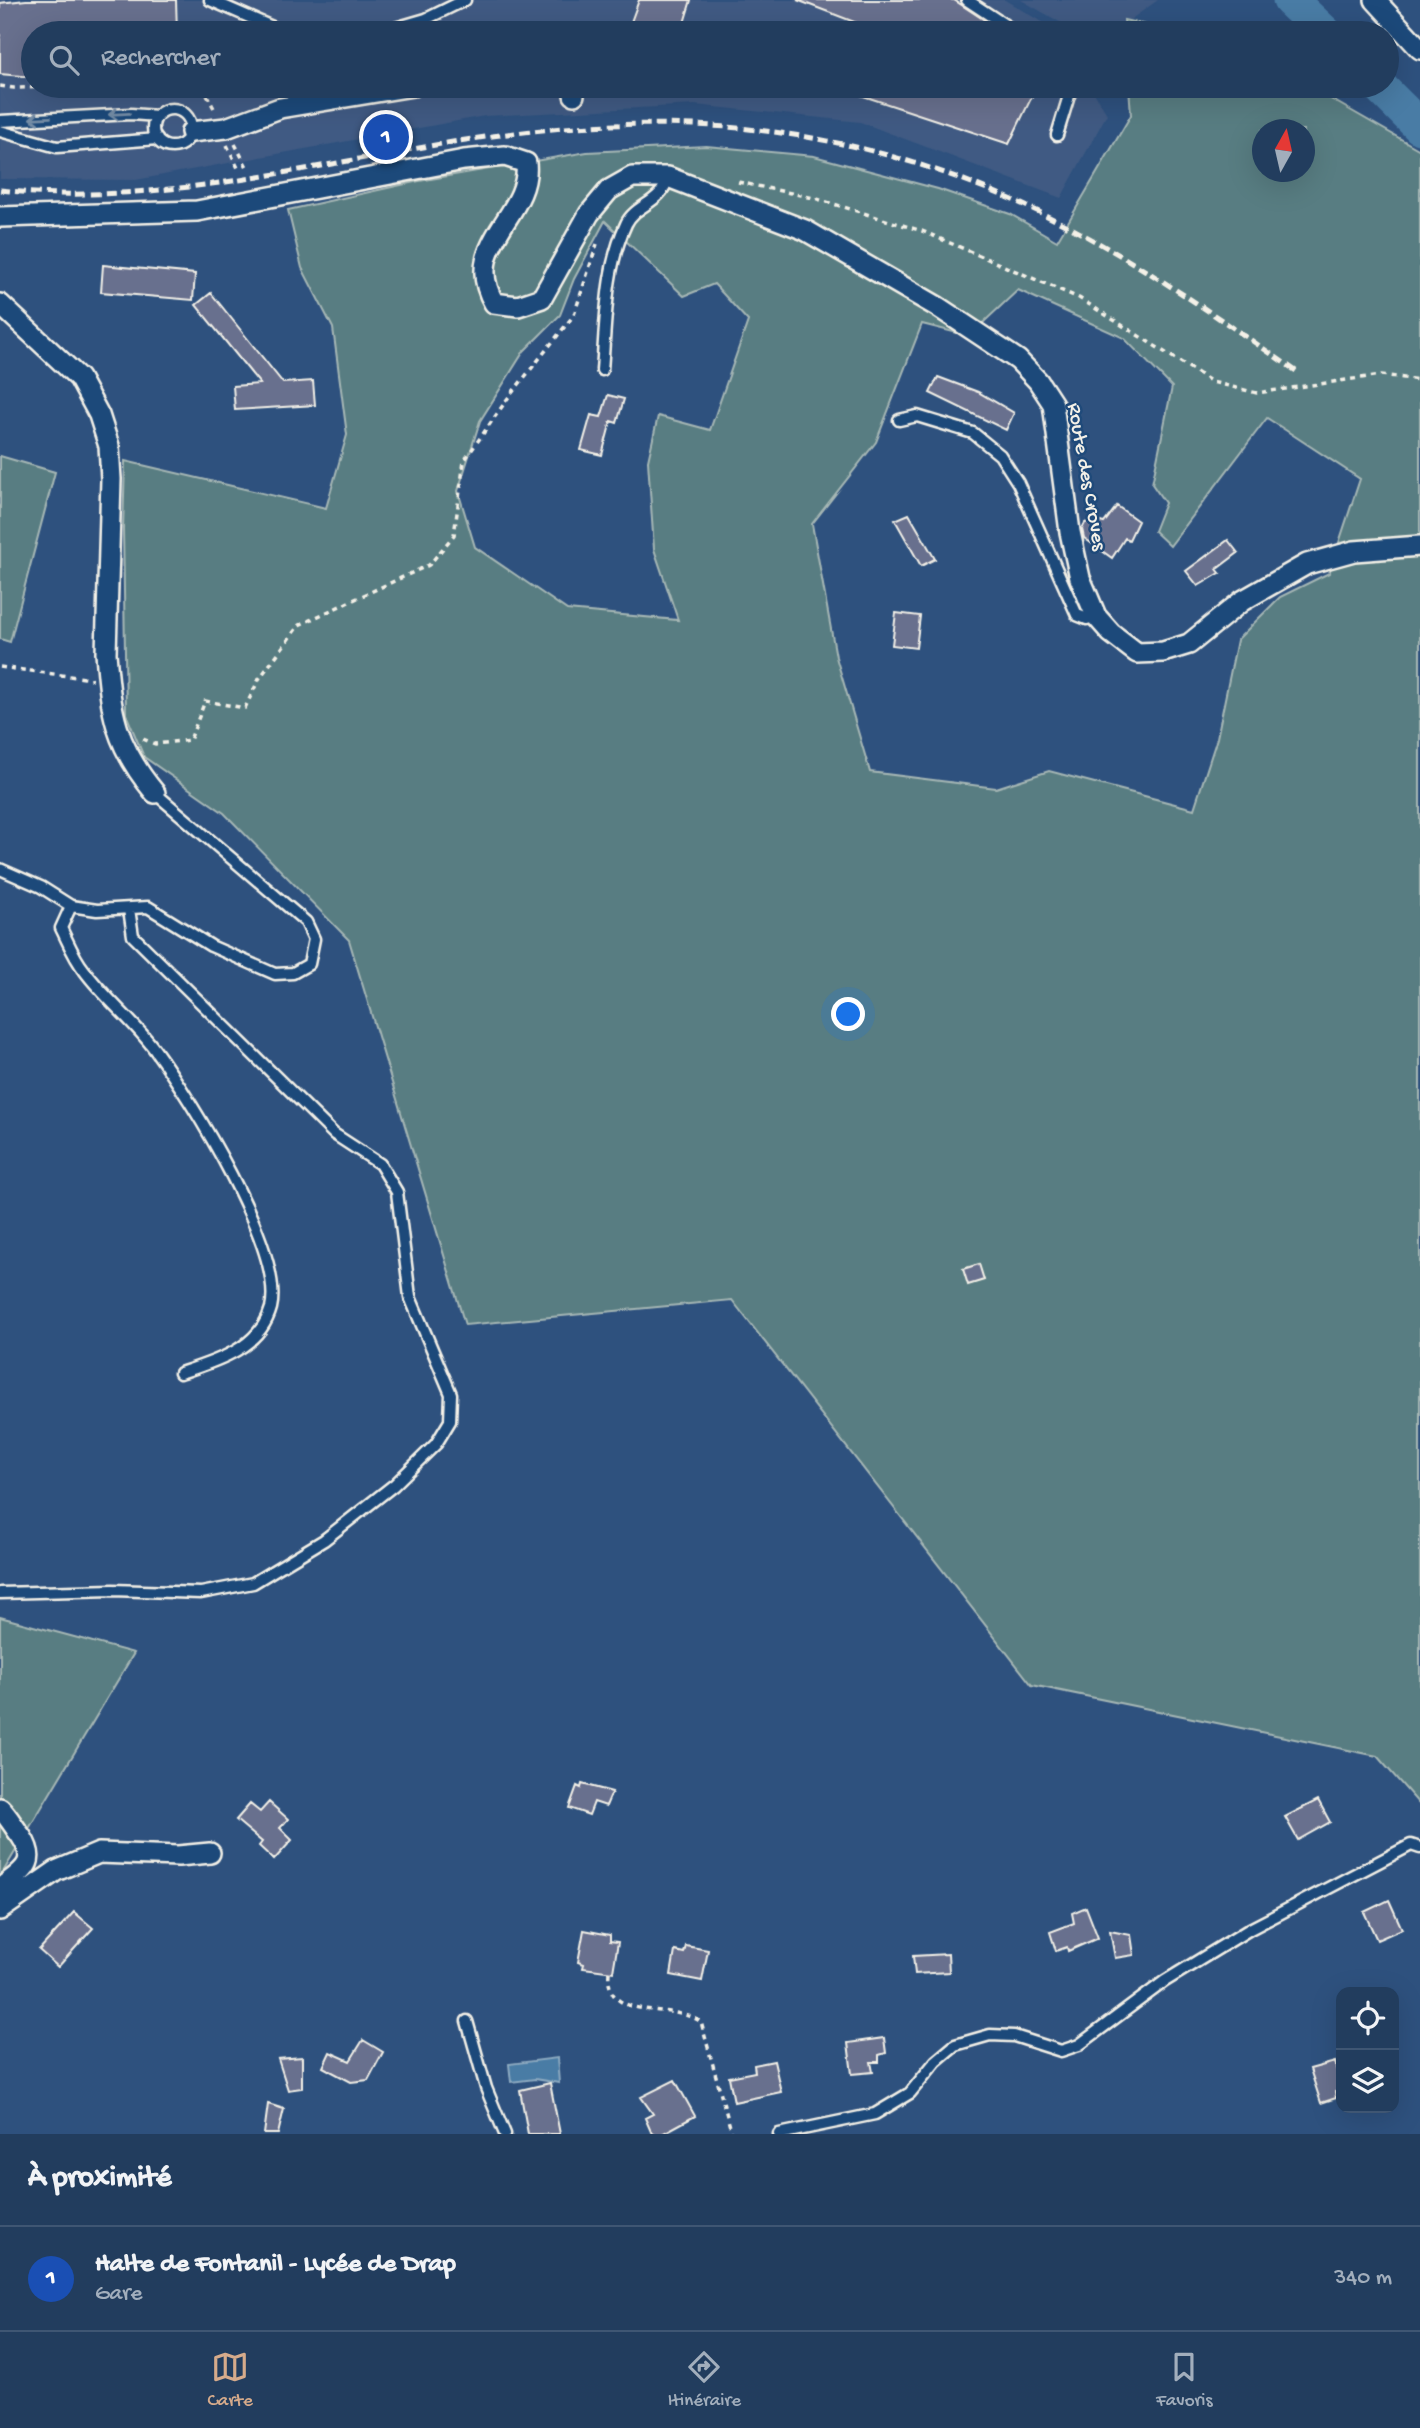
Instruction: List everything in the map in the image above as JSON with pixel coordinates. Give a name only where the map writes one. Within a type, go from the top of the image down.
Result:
[{"type":"street","points":[[1375,0],[1394,21]]},
{"type":"street","points":[[1399,26],[1420,49]]},
{"type":"street","points":[[191,132],[228,137],[279,108],[340,98]]},
{"type":"street","name":"Route des Croves","points":[[0,216],[197,211],[464,160],[505,156],[526,163],[528,178],[485,257],[485,287],[494,303],[518,306],[542,298],[589,214],[609,190],[632,177],[668,177],[805,230],[938,307],[1018,359],[1038,381],[1053,404],[1070,532],[1080,578],[1096,617],[1111,633],[1137,653],[1163,652],[1189,644],[1242,601],[1307,564],[1354,551],[1420,546]]},
{"type":"street","points":[[0,304],[79,378],[99,415],[109,446],[111,479],[106,653],[108,682],[115,726],[132,766],[155,793]]},
{"type":"street","points":[[0,1808],[28,1847],[31,1857],[27,1866],[0,1889]]},
{"type":"street","points":[[0,1910],[56,1871],[99,1853],[178,1856],[211,1853]]},
{"type":"lane","points":[[210,0],[258,21]]},
{"type":"lane","points":[[419,21],[465,0]]},
{"type":"lane","points":[[967,0],[999,21]]},
{"type":"lane","points":[[1056,135],[1068,98]]},
{"type":"lane","points":[[0,121],[131,114],[157,116],[168,109],[180,111],[189,119],[191,132],[185,142],[173,147],[157,139],[57,147],[0,131]]},
{"type":"lane","points":[[157,116],[153,127],[157,139]]},
{"type":"lane","points":[[602,370],[615,254],[627,221],[665,191],[668,177]]},
{"type":"lane","points":[[899,420],[917,416],[973,433],[1000,455],[1018,483],[1077,615],[1087,619],[1096,617]]},
{"type":"lane","points":[[0,869],[41,887],[71,906],[97,910],[148,907],[211,946],[275,974],[293,973],[309,964],[314,939],[306,922],[155,793]]},
{"type":"lane","points":[[71,906],[61,928],[82,969],[161,1060],[208,1135],[257,1226],[271,1269],[271,1308],[256,1335],[229,1357],[180,1373]]},
{"type":"lane","points":[[0,1592],[113,1590],[201,1593],[253,1583],[324,1540],[394,1485],[436,1444],[450,1421],[451,1394],[410,1297],[397,1192],[380,1164],[334,1134],[216,1014],[133,936],[129,909]]},
{"type":"lane","points":[[779,2134],[876,2113],[910,2093],[936,2061],[955,2045],[990,2035],[1014,2036],[1061,2051],[1079,2045],[1165,1982],[1250,1929],[1411,1845],[1420,1848]]},
{"type":"lane","points":[[467,2021],[486,2088],[505,2134]]},
{"type":"path","points":[[0,86],[21,88]]},
{"type":"path","points":[[208,98],[247,167]]},
{"type":"path","points":[[228,137],[238,168]]},
{"type":"path","points":[[733,181],[814,198],[934,236],[1079,298],[1212,382],[1257,393],[1381,375],[1420,380]]},
{"type":"path","points":[[115,726],[155,744],[190,740],[205,701],[246,708],[258,680],[299,625],[429,565],[454,535],[464,461],[508,398],[574,315],[598,240]]},
{"type":"path","points":[[0,667],[108,682]]},
{"type":"path","points":[[609,1972],[607,1986],[614,1998],[626,2006],[692,2015],[701,2022],[732,2134]]},
{"type":"shaded area","points":[[0,0],[1005,0],[1040,21],[21,21],[21,98],[1097,98],[1107,114],[1061,198],[860,122],[695,105],[485,116],[136,180],[0,179]]},
{"type":"shaded area","points":[[1021,0],[1158,0],[1129,21],[1058,21]]},
{"type":"shaded area","points":[[557,2058],[559,2083],[535,2079],[511,2082],[509,2064]]},
{"type":"green space","points":[[1130,98],[1329,98],[1420,150],[1420,1805],[1377,1756],[1032,1685],[732,1300],[465,1325],[349,940],[224,813],[144,757],[126,714],[123,529],[125,461],[326,508],[347,435],[333,328],[302,268],[288,210],[419,181],[587,152],[706,146],[814,156],[938,189],[1010,214],[1057,241],[1131,115]],"holes":[[[605,221],[684,296],[714,284],[748,321],[710,430],[658,416],[648,461],[654,549],[678,620],[567,610],[475,547],[458,491],[480,421],[524,351],[560,315],[574,279]],[[1018,290],[1124,338],[1172,387],[1152,484],[1165,503],[1154,531],[1170,546],[1267,418],[1360,479],[1329,573],[1280,597],[1237,640],[1217,738],[1194,809],[1049,771],[996,788],[870,772],[836,657],[812,524],[876,442],[922,324],[969,336]]]},
{"type":"green space","points":[[0,456],[55,472],[10,642],[0,639]]},
{"type":"green space","points":[[0,1617],[134,1653],[0,1877]]},
{"type":"building","points":[[26,0],[176,0],[177,21],[21,21],[21,76],[0,74],[0,3]]},
{"type":"building","points":[[639,0],[691,0],[685,21],[631,21]]},
{"type":"building","points":[[797,0],[954,0],[986,21],[852,21]]},
{"type":"building","points":[[869,98],[1031,98],[1009,144]]},
{"type":"building","points":[[103,265],[195,274],[193,300],[101,292]]},
{"type":"building","points":[[211,293],[283,383],[313,381],[315,405],[235,410],[233,386],[260,384],[196,305]]},
{"type":"building","points":[[938,377],[978,392],[1014,413],[1006,430],[930,393]]},
{"type":"building","points":[[608,395],[624,399],[617,423],[611,421],[602,455],[581,450],[591,415],[601,417]]},
{"type":"building","points":[[1117,506],[1138,521],[1129,540],[1125,538],[1112,558],[1084,538],[1082,529],[1085,523],[1092,520],[1104,523]]},
{"type":"building","points":[[909,514],[935,559],[921,566],[895,520]]},
{"type":"building","points":[[1228,540],[1238,553],[1217,569],[1220,573],[1198,586],[1186,571]]},
{"type":"building","points":[[896,613],[920,616],[916,648],[892,645]]},
{"type":"building","points":[[979,1264],[984,1280],[968,1285],[963,1269]]},
{"type":"building","points":[[582,1784],[612,1792],[606,1806],[594,1802],[589,1815],[569,1808],[577,1786],[581,1788]]},
{"type":"building","points":[[1318,1800],[1330,1822],[1298,1840],[1285,1817]]},
{"type":"building","points":[[269,1802],[288,1819],[280,1828],[292,1840],[274,1860],[259,1846],[262,1842],[236,1820],[250,1804],[260,1812]]},
{"type":"building","points":[[1389,1900],[1402,1929],[1377,1940],[1364,1912]]},
{"type":"building","points":[[1086,1907],[1098,1938],[1068,1951],[1067,1947],[1056,1951],[1050,1932],[1074,1923],[1072,1913]]},
{"type":"building","points":[[74,1912],[93,1928],[58,1967],[39,1950]]},
{"type":"building","points":[[584,1930],[610,1935],[610,1941],[618,1942],[613,1972],[583,1968],[584,1964],[578,1962]]},
{"type":"building","points":[[1110,1931],[1131,1935],[1134,1955],[1115,1958]]},
{"type":"building","points":[[686,1946],[708,1950],[702,1981],[671,1975],[675,1951],[684,1953]]},
{"type":"building","points":[[948,1954],[949,1972],[915,1974],[913,1956]]},
{"type":"building","points":[[884,2038],[886,2053],[879,2055],[879,2062],[871,2062],[873,2072],[852,2074],[848,2043]]},
{"type":"building","points":[[363,2040],[383,2052],[368,2080],[351,2082],[323,2067],[330,2052],[350,2061]]},
{"type":"building","points":[[302,2057],[302,2088],[288,2090],[278,2059]]},
{"type":"building","points":[[774,2061],[781,2092],[734,2102],[729,2077],[755,2072],[754,2065]]},
{"type":"building","points":[[1335,2062],[1336,2098],[1321,2103],[1310,2069]]},
{"type":"building","points":[[675,2080],[695,2116],[662,2134],[652,2134],[645,2118],[653,2114],[641,2097]]},
{"type":"building","points":[[550,2083],[560,2134],[528,2134],[520,2090]]},
{"type":"building","points":[[268,2104],[284,2109],[278,2134],[264,2134]]},
{"type":"waterway","points":[[1290,0],[1312,21]]},
{"type":"waterway","points":[[1391,98],[1420,127]]},
{"type":"railway","points":[[0,190],[56,194],[169,189],[521,132],[594,126],[665,124],[736,128],[805,137],[875,152],[945,173],[1052,218],[1159,279],[1296,371]]},
{"type":"place","name":"Halte de Fontanil - Lycée de Drap","points":[[386,137]]}]
